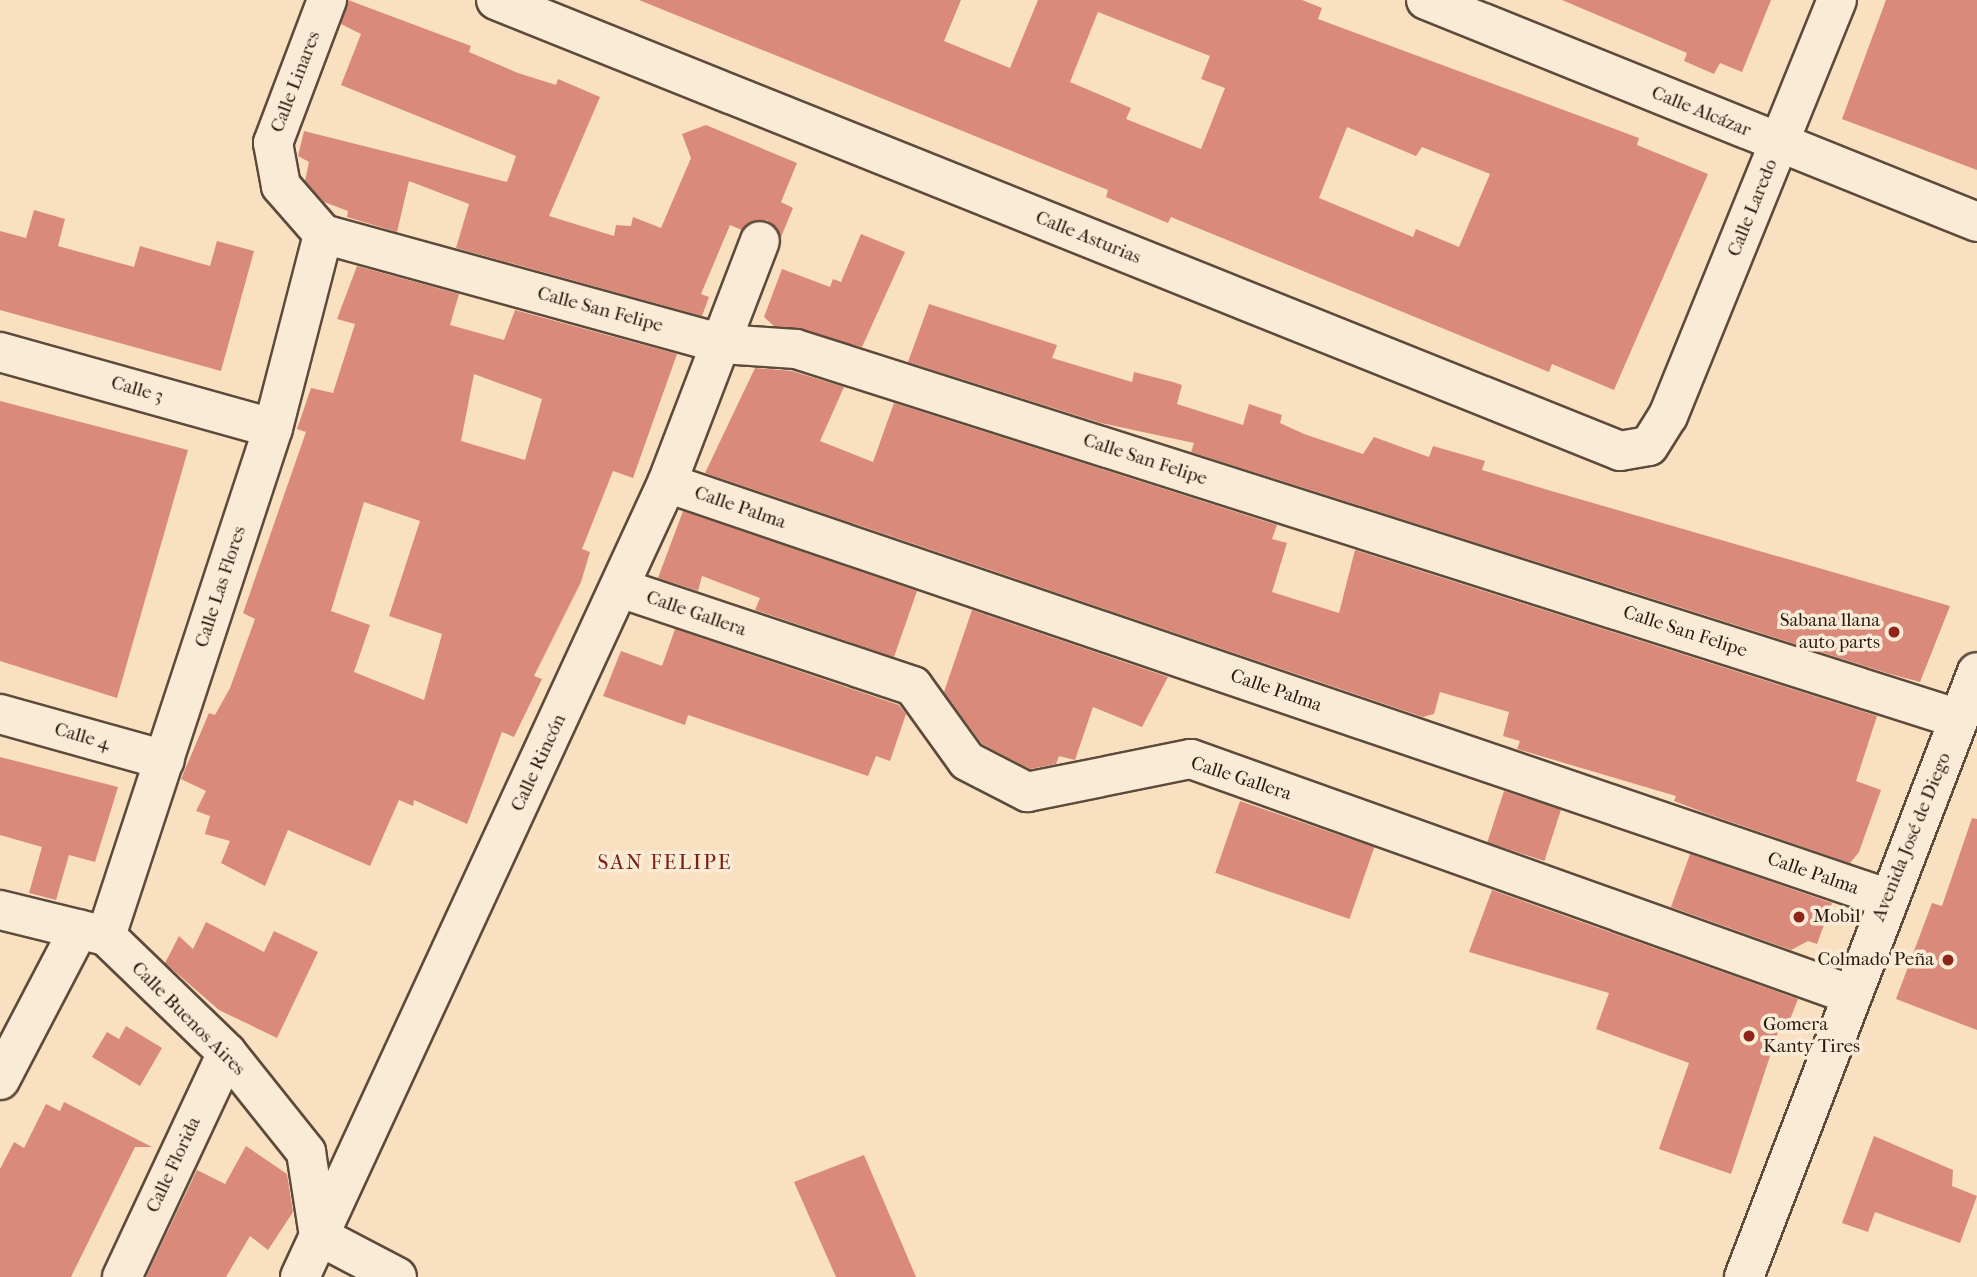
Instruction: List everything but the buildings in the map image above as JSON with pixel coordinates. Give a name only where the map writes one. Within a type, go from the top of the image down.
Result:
[{"type":"street","name":"Calle Linares","points":[[323,234],[281,186],[273,143],[327,0]]},
{"type":"street","name":"Calle Asturias","points":[[496,0],[1620,451],[1649,446],[1668,416]]},
{"type":"street","name":"Calle Alcázar","points":[[1426,0],[1977,222]]},
{"type":"street","name":"Calle Laredo","points":[[1668,416],[1837,0]]},
{"type":"street","name":"Calle San Felipe","points":[[323,234],[722,344],[796,349],[1959,719]]},
{"type":"street","name":"Calle Las Flores","points":[[0,1080],[92,933],[165,760],[273,428],[323,234]]},
{"type":"street","name":"Calle Rincón","points":[[300,1277],[667,483],[760,241]]},
{"type":"street","name":"Calle 3","points":[[0,352],[273,428]]},
{"type":"street","name":"Calle Palma","points":[[667,483],[1886,898]]},
{"type":"street","name":"Calle Gallera","points":[[620,588],[912,686],[967,761],[1027,792],[1191,759],[1852,995]]},
{"type":"street","name":"Avenida José de Diego","points":[[1744,1277],[1852,995],[1886,898],[1977,672]]},
{"type":"street","name":"Calle 4","points":[[0,714],[165,760]]},
{"type":"street","points":[[0,910],[92,933]]},
{"type":"street","name":"Calle Buenos Aires","points":[[92,933],[227,1053],[306,1152],[319,1236]]},
{"type":"street","name":"Calle Florida","points":[[122,1277],[227,1053]]},
{"type":"street","points":[[319,1236],[397,1277]]},
{"type":"place","name":"Sabana llana auto parts","points":[[1894,632]]},
{"type":"place","name":"Mobil","points":[[1799,917]]},
{"type":"place","name":"Colmado Peña","points":[[1948,960]]},
{"type":"place","name":"Gomera Kanty Tires","points":[[1749,1036]]},
{"type":"district","name":"SAN FELIPE","points":[[665,862]]}]
